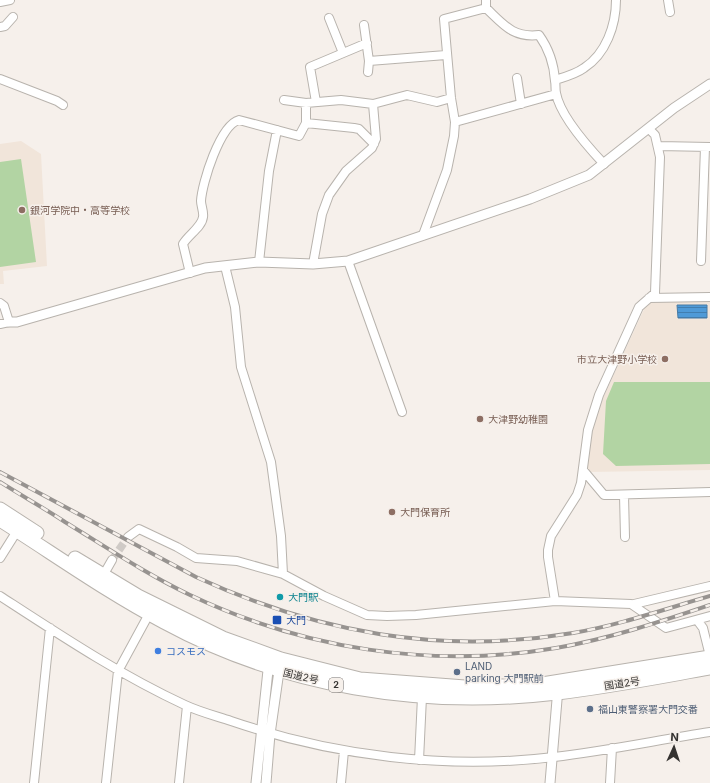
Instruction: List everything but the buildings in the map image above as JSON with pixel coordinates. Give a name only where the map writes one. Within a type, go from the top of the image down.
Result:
[{"type":"highway","name":"国道2号","points":[[0,509],[138,596],[274,663],[360,679],[423,685],[465,688],[536,685],[558,688],[710,656]]},
{"type":"highway","name":"国道2号","points":[[0,520],[149,614],[218,648],[274,663],[358,690],[422,697],[467,699],[710,668]]},
{"type":"street","points":[[0,2],[10,0]]},
{"type":"street","points":[[555,80],[584,68],[600,53],[609,38],[614,23],[616,0]]},
{"type":"street","points":[[668,0],[670,12]]},
{"type":"street","points":[[423,235],[447,170],[454,136],[455,122],[446,55],[444,19],[486,4],[504,26],[516,34],[527,36],[539,35],[550,55],[556,94],[576,133],[604,164]]},
{"type":"street","points":[[0,27],[5,26],[13,17]]},
{"type":"street","points":[[329,18],[343,53]]},
{"type":"street","points":[[364,25],[369,61],[368,72]]},
{"type":"street","points":[[316,102],[310,67],[367,43]]},
{"type":"street","points":[[369,61],[446,55]]},
{"type":"street","points":[[517,78],[521,104]]},
{"type":"street","points":[[0,79],[63,105]]},
{"type":"street","points":[[0,304],[4,306],[4,323],[17,322],[190,273],[225,266],[259,262],[313,264],[348,261],[536,197],[575,182],[604,164],[674,108],[710,84]]},
{"type":"street","points":[[455,122],[556,94]]},
{"type":"street","points":[[284,100],[306,103],[341,100],[373,104],[406,95],[437,102],[451,98]]},
{"type":"street","points":[[190,273],[183,244],[201,223],[203,217],[201,201],[204,185],[222,135],[234,122],[239,120],[299,136],[306,124],[306,103]]},
{"type":"street","points":[[313,264],[322,214],[329,194],[346,171],[374,144],[376,139],[373,104]]},
{"type":"street","points":[[306,124],[359,130],[374,144]]},
{"type":"street","points":[[555,601],[548,557],[551,536],[577,496],[582,483],[588,430],[599,395],[639,307],[655,293],[660,157],[659,146],[655,135],[649,129]]},
{"type":"street","points":[[259,262],[269,171],[277,130]]},
{"type":"street","points":[[659,146],[708,147],[707,211],[701,261]]},
{"type":"street","points":[[348,261],[402,412]]},
{"type":"street","points":[[225,266],[235,307],[240,367],[271,462],[281,536],[283,574]]},
{"type":"street","points":[[649,298],[710,297]]},
{"type":"street","points":[[583,470],[604,495],[710,492]]},
{"type":"street","points":[[624,495],[625,536]]},
{"type":"street","points":[[128,537],[139,529],[196,558],[237,560],[283,574],[324,596],[367,615],[416,615],[555,601],[634,604],[710,586]]},
{"type":"street","points":[[0,558],[17,531]]},
{"type":"street","points":[[104,574],[112,560]]},
{"type":"street","points":[[0,596],[118,671],[186,706],[265,733],[344,750],[419,760],[496,761],[552,757],[710,732]]},
{"type":"street","points":[[634,604],[666,628],[693,619],[697,620],[710,616]]},
{"type":"street","points":[[106,783],[118,671],[149,614]]},
{"type":"street","points":[[697,620],[703,628],[710,656]]},
{"type":"street","points":[[34,783],[50,628]]},
{"type":"street","points":[[256,783],[265,733],[274,663]]},
{"type":"street","points":[[550,783],[558,688]]},
{"type":"street","points":[[419,760],[422,697]]},
{"type":"street","points":[[179,783],[186,706]]},
{"type":"street","points":[[265,733],[266,783]]},
{"type":"street","points":[[610,783],[612,748]]},
{"type":"street","points":[[341,783],[344,750]]},
{"type":"shaded area","name":"銀河学院中・高等学校","points":[[21,141],[41,154],[47,266],[3,271],[4,284],[0,284],[0,144]]},
{"type":"shaded area","name":"市立大津野小学校","points":[[710,300],[710,470],[589,472],[587,468],[590,436],[596,413],[646,305],[649,302]]},
{"type":"green space","points":[[21,159],[36,262],[0,267],[0,162]]},
{"type":"green space","points":[[614,382],[710,382],[710,464],[616,466],[603,454],[606,401]]},
{"type":"water","points":[[677,305],[707,305],[707,318],[678,318]]},
{"type":"tunnel","points":[[112,560],[128,537]]},
{"type":"railway","points":[[0,472],[196,577],[242,596],[288,612],[334,625],[380,634],[427,640],[475,641],[524,639],[591,630],[710,596]]},
{"type":"railway","points":[[0,482],[111,551],[190,595],[233,614],[278,629],[323,641],[369,650],[415,655],[462,656],[509,654],[556,648],[614,635],[710,605]]},
{"type":"place","name":"銀河学院中・高等学校","points":[[22,210]]},
{"type":"place","name":"市立大津野小学校","points":[[665,359]]},
{"type":"place","name":"大津野幼稚園","points":[[480,419]]},
{"type":"place","name":"大門保育所","points":[[392,512]]},
{"type":"place","name":"大門駅","points":[[280,597]]},
{"type":"place","name":"大門","points":[[277,620]]},
{"type":"place","name":"コスモス","points":[[158,651]]},
{"type":"place","name":"LAND parking 大門駅前","points":[[457,672]]},
{"type":"place","name":"福山東警察署大門交番","points":[[590,709]]}]
